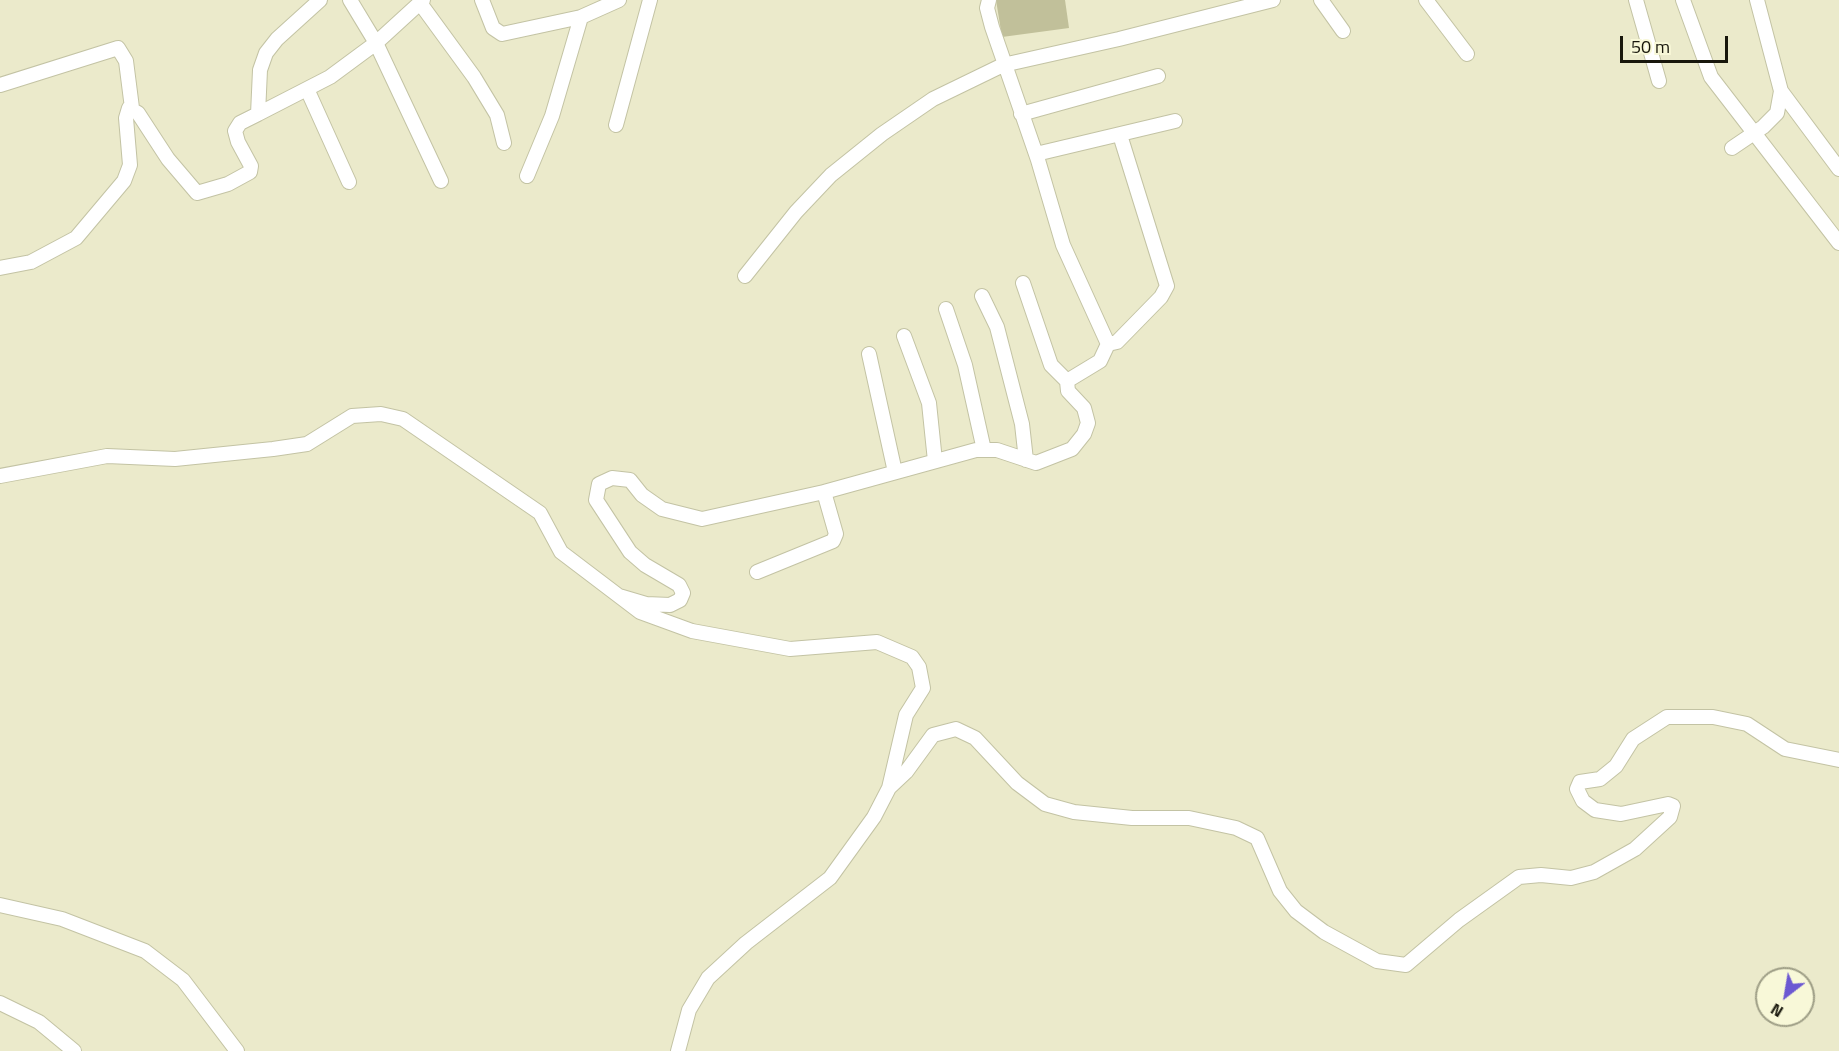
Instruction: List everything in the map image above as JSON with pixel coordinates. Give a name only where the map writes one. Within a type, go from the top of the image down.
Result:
[{"type":"street","points":[[258,114],[260,70],[266,53],[277,39],[320,0]]},
{"type":"street","points":[[350,0],[375,43],[441,181]]},
{"type":"street","points":[[482,0],[493,28],[502,34],[581,17],[619,0]]},
{"type":"street","points":[[616,124],[650,0]]},
{"type":"street","points":[[988,0],[987,8],[1003,65],[1036,154],[1063,245],[1108,344],[1100,361],[1067,381]]},
{"type":"street","points":[[745,276],[796,212],[831,175],[882,134],[933,99],[1003,65],[1119,39],[1273,0]]},
{"type":"street","points":[[1321,0],[1342,31]]},
{"type":"street","points":[[1426,0],[1467,54]]},
{"type":"street","points":[[1636,0],[1659,81]]},
{"type":"street","points":[[1683,0],[1711,77],[1839,243]]},
{"type":"street","points":[[1757,0],[1781,91],[1839,169]]},
{"type":"street","points":[[0,85],[118,48],[126,61],[132,108],[168,159],[197,193],[228,184],[250,172],[251,166],[238,142],[236,131],[240,123],[330,77],[375,43],[421,2],[497,115],[504,143]]},
{"type":"street","points":[[528,176],[552,116],[581,17]]},
{"type":"street","points":[[1021,114],[1158,76]]},
{"type":"street","points":[[307,88],[349,182]]},
{"type":"street","points":[[1732,148],[1777,113],[1781,91]]},
{"type":"street","points":[[0,268],[31,262],[76,238],[97,214],[128,173],[130,156],[126,113],[132,108]]},
{"type":"street","points":[[1036,154],[1175,121]]},
{"type":"street","points":[[1108,344],[1117,342],[1161,297],[1167,286],[1120,135]]},
{"type":"street","points":[[620,596],[646,604],[670,604],[680,600],[683,593],[679,585],[645,565],[630,552],[597,500],[600,484],[612,478],[630,480],[642,495],[662,509],[702,519],[824,492],[934,461],[984,450],[998,450],[1036,463],[1072,449],[1084,434],[1088,423],[1084,408],[1068,391],[1067,381],[1051,365],[1023,283]]},
{"type":"street","points":[[982,296],[997,327],[1022,424],[1026,460]]},
{"type":"street","points":[[946,309],[965,365],[984,450]]},
{"type":"street","points":[[904,336],[929,403],[934,461]]},
{"type":"street","points":[[869,354],[895,472]]},
{"type":"street","points":[[0,476],[107,456],[175,459],[307,444],[352,416],[381,414],[403,419],[418,428],[540,513],[561,552],[640,612],[692,631],[790,649],[877,642],[912,657],[919,667],[923,688],[906,715],[889,788],[874,817],[830,878],[746,943],[708,978],[689,1010],[678,1051]]},
{"type":"street","points":[[758,572],[833,541],[836,534],[824,492]]},
{"type":"street","points":[[889,788],[906,772],[933,735],[956,729],[975,738],[1017,783],[1045,804],[1074,812],[1132,818],[1189,818],[1236,828],[1257,838],[1280,891],[1296,911],[1324,932],[1377,961],[1406,964],[1459,920],[1519,877],[1541,875],[1571,878],[1594,872],[1635,849],[1670,817],[1673,806],[1668,804],[1621,814],[1594,810],[1583,801],[1576,789],[1580,782],[1600,779],[1616,766],[1634,739],[1667,717],[1713,717],[1747,724],[1785,749],[1839,760]]},
{"type":"street","points":[[0,905],[62,919],[145,951],[183,980],[237,1051]]},
{"type":"street","points":[[0,1003],[39,1022],[74,1051]]},
{"type":"green space","points":[[996,0],[1065,0],[1069,28],[1002,37]]}]
